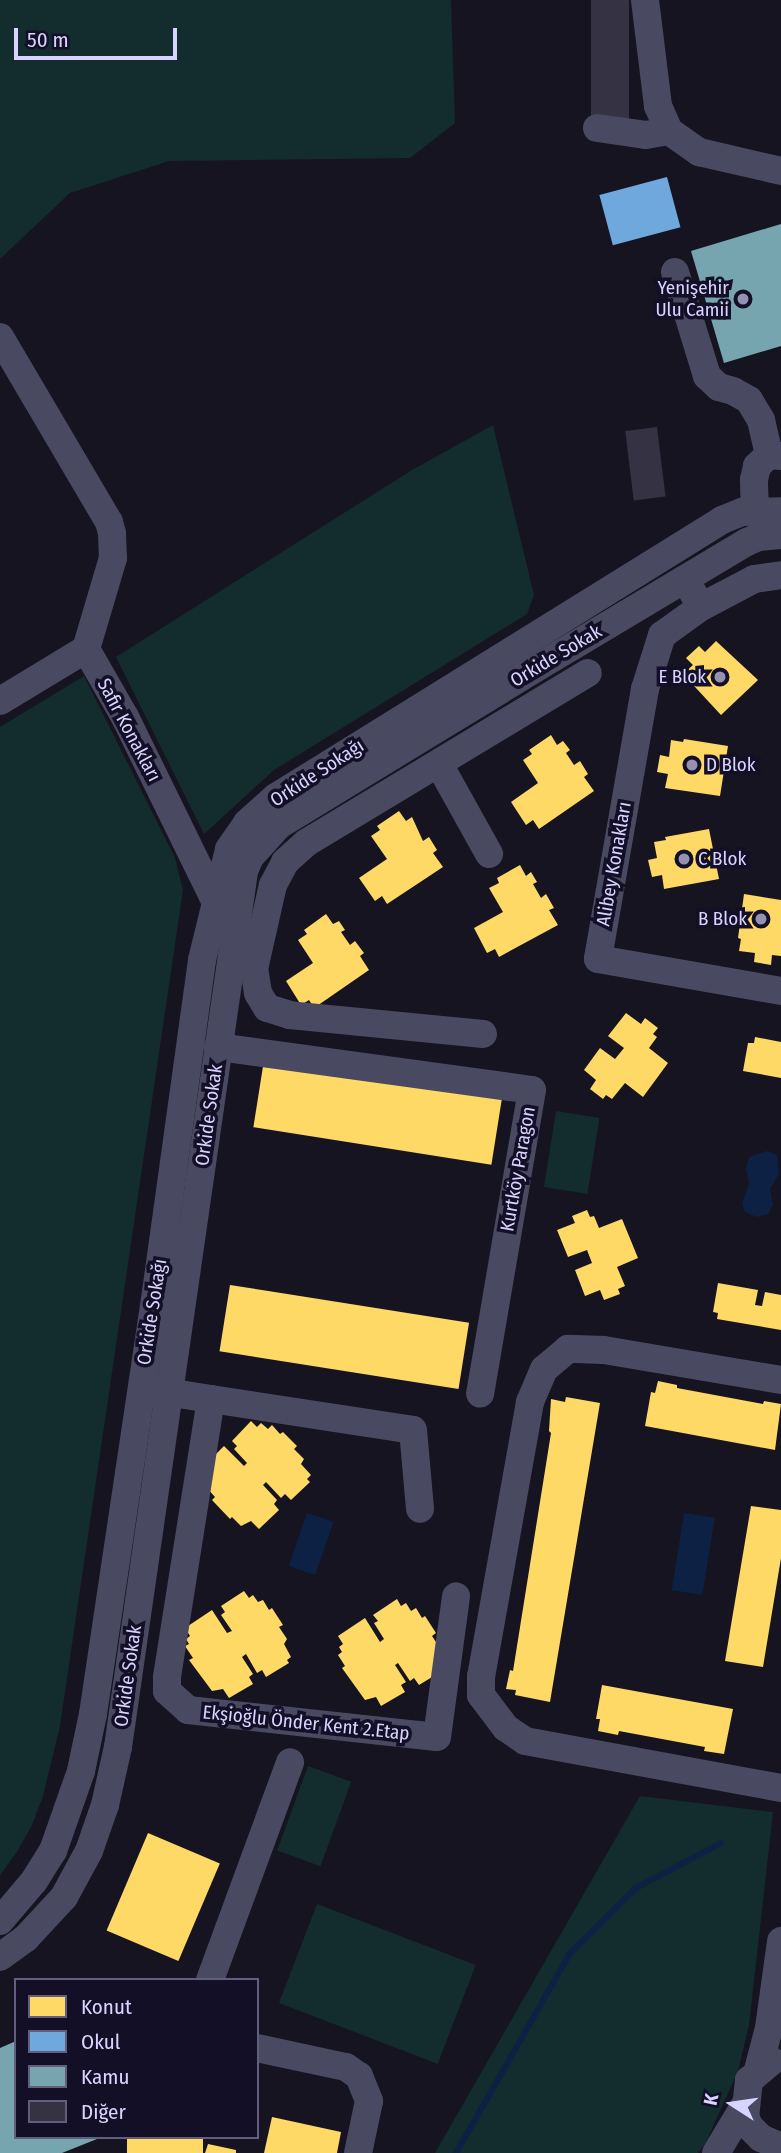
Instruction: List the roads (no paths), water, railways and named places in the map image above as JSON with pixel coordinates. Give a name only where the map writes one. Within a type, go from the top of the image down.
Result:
[{"type":"street","points":[[645,0],[658,106],[669,131],[699,152],[781,172]]},
{"type":"street","points":[[597,128],[646,135],[669,131]]},
{"type":"street","points":[[676,272],[707,376],[719,387],[748,400],[761,420],[775,455],[762,459],[754,473],[768,512]]},
{"type":"street","points":[[0,701],[86,649],[113,558],[109,522],[2,343]]},
{"type":"street","name":"Orkide Sokağı","points":[[0,1921],[34,1881],[53,1851],[81,1771],[93,1714],[202,960],[229,849],[247,823],[276,797],[506,652],[722,520],[742,512],[768,512]]},
{"type":"street","name":"Orkide Sokak","points":[[0,1957],[26,1938],[64,1897],[89,1851],[105,1805],[118,1747],[171,1392],[244,871],[259,845],[279,825],[685,579],[758,537],[781,535]]},
{"type":"street","name":"Alibey Konakları","points":[[781,575],[754,579],[701,607],[662,635],[645,689],[597,959],[781,991]]},
{"type":"street","points":[[685,579],[701,607]]},
{"type":"street","name":"Safir Konakları","points":[[86,649],[125,717],[215,901]]},
{"type":"street","points":[[506,652],[539,704]]},
{"type":"street","points":[[483,1034],[290,1015],[267,1008],[255,981],[254,969],[273,885],[285,862],[306,843],[588,673]]},
{"type":"street","points":[[439,764],[489,854]]},
{"type":"street","name":"Kurtköy Paragon","points":[[218,1047],[532,1090],[480,1394]]},
{"type":"street","points":[[781,1380],[603,1350],[568,1349],[544,1368],[530,1402],[481,1676],[481,1695],[506,1728],[526,1741],[781,1788]]},
{"type":"street","name":"Orkide Sokağı","points":[[141,1388],[171,1392]]},
{"type":"street","points":[[171,1392],[413,1430],[420,1509]]},
{"type":"street","name":"Ekşioğlu Önder Kent 2.Etap","points":[[211,1399],[167,1678],[167,1691],[176,1701],[188,1710],[437,1737],[456,1596]]},
{"type":"street","points":[[211,1978],[290,1762]]},
{"type":"street","points":[[781,1941],[769,2028],[769,2064],[749,2080],[745,2105],[749,2126],[761,2138],[781,2147]]},
{"type":"street","points":[[259,2048],[346,2067],[359,2076],[369,2101],[358,2153]]},
{"type":"street","points":[[716,2153],[745,2105]]},
{"type":"water","points":[[767,1151],[777,1155],[779,1174],[770,1189],[773,1205],[768,1214],[757,1217],[745,1212],[742,1203],[749,1184],[746,1169],[749,1157]]},
{"type":"water","points":[[307,1513],[333,1522],[315,1575],[289,1566]]},
{"type":"water","points":[[684,1513],[715,1518],[702,1595],[672,1590]]},
{"type":"waterway","points":[[456,2153],[570,1953],[636,1888],[721,1843]]},
{"type":"place","name":"Yenişehir Ulu Camii","points":[[743,299]]},
{"type":"place","name":"E Blok","points":[[720,677]]},
{"type":"place","name":"D Blok","points":[[692,765]]},
{"type":"place","name":"C Blok","points":[[684,859]]},
{"type":"place","name":"B Blok","points":[[761,919]]}]
